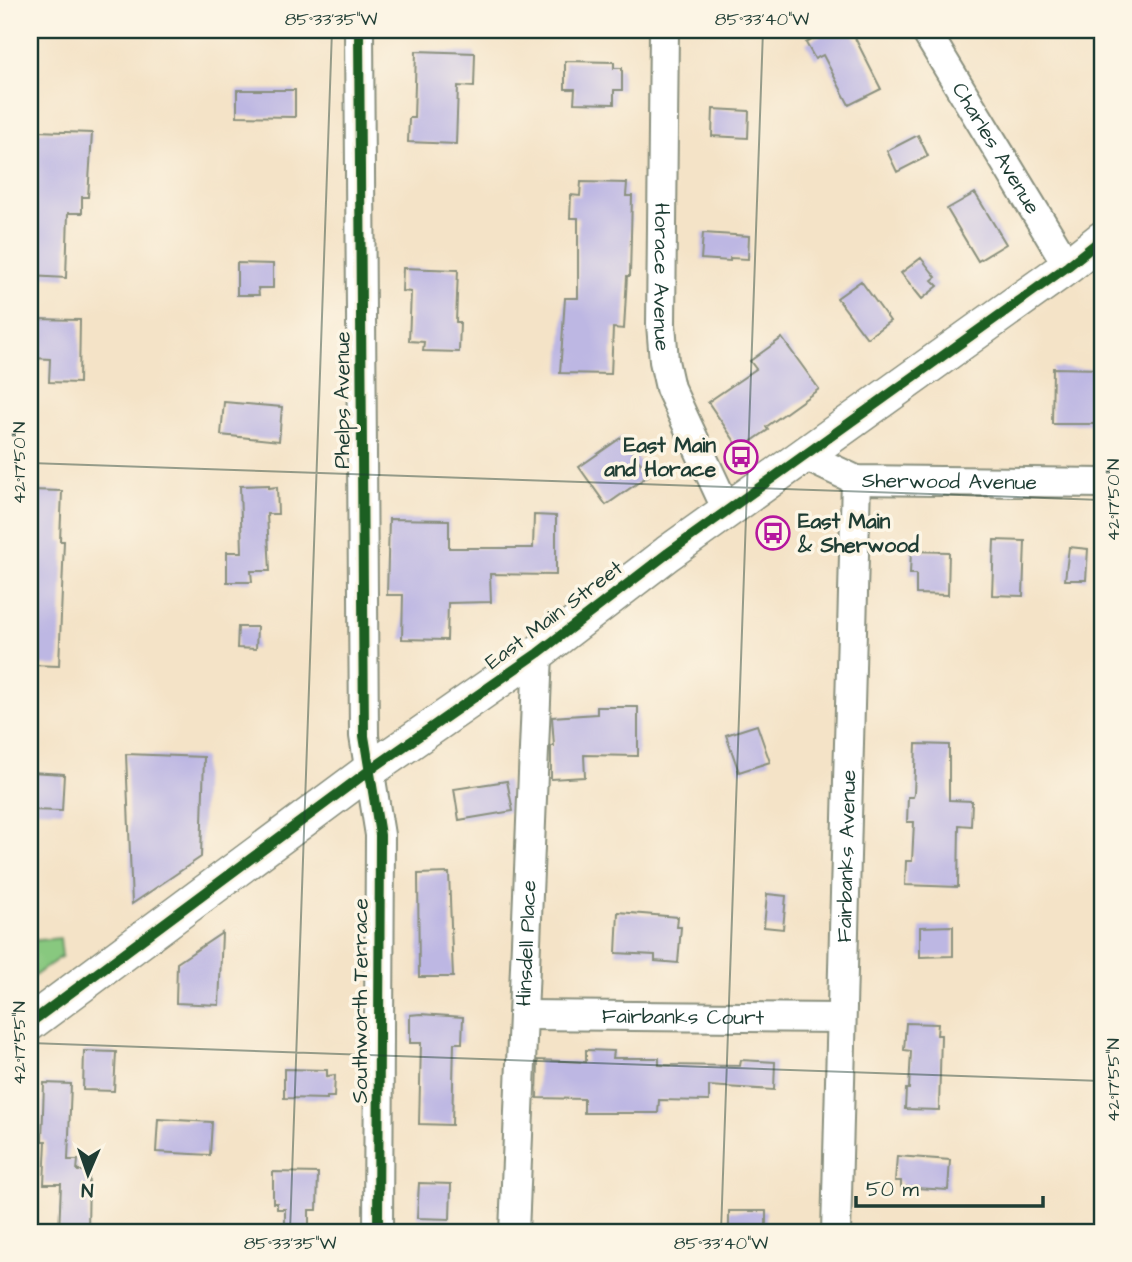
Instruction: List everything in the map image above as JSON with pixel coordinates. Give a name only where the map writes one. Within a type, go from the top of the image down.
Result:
[{"type":"street","name":"Phelps Avenue","points":[[359,30],[364,736],[370,770]]},
{"type":"street","name":"Horace Avenue","points":[[664,30],[661,324],[664,361],[670,388],[727,510]]},
{"type":"street","name":"Charles Avenue","points":[[925,30],[1068,266]]},
{"type":"street","name":"East Main Street","points":[[30,1023],[370,770],[538,653],[727,510],[1102,239]]},
{"type":"street","name":"Sherwood Avenue","points":[[803,455],[856,480],[1102,483]]},
{"type":"street","name":"Fairbanks Avenue","points":[[836,1232],[856,480]]},
{"type":"street","name":"Hinsdell Place","points":[[514,1232],[538,653]]},
{"type":"street","name":"Southworth Terrace","points":[[370,770],[380,835],[378,1232]]},
{"type":"street","name":"Fairbanks Court","points":[[524,1015],[841,1017]]},
{"type":"green space","points":[[60,938],[62,956],[30,979],[30,941]]},
{"type":"building","points":[[830,30],[851,30],[881,89],[849,105],[823,55],[815,59],[806,43]]},
{"type":"building","points":[[416,51],[475,53],[474,87],[458,86],[456,144],[408,142],[409,118],[414,118]]},
{"type":"building","points":[[565,61],[614,62],[614,68],[622,68],[622,90],[614,90],[614,104],[574,103],[575,89],[565,89]]},
{"type":"building","points":[[237,90],[295,90],[295,117],[237,116]]},
{"type":"building","points":[[713,109],[749,111],[748,138],[712,136]]},
{"type":"building","points":[[36,131],[92,133],[88,197],[82,197],[82,213],[68,213],[66,278],[30,276]]},
{"type":"building","points":[[918,135],[928,156],[897,172],[887,151]]},
{"type":"building","points":[[581,182],[627,183],[626,196],[632,196],[630,276],[627,276],[624,329],[613,328],[611,374],[560,373],[565,298],[578,298],[578,218],[570,218],[571,195],[580,196]]},
{"type":"building","points":[[975,193],[1006,244],[978,261],[947,209]]},
{"type":"building","points":[[703,233],[749,236],[748,259],[701,259]]},
{"type":"building","points":[[921,258],[936,277],[932,280],[938,286],[922,299],[901,273]]},
{"type":"building","points":[[237,263],[273,264],[273,288],[258,288],[259,295],[237,295]]},
{"type":"building","points":[[403,268],[458,270],[456,322],[460,322],[459,352],[423,351],[424,342],[409,341],[411,292],[402,291]]},
{"type":"building","points":[[861,281],[890,321],[867,338],[837,298]]},
{"type":"building","points":[[35,319],[80,320],[79,383],[49,382],[50,359],[34,358]]},
{"type":"building","points":[[782,338],[819,389],[740,449],[708,402],[756,369],[750,361]]},
{"type":"building","points":[[1053,368],[1102,369],[1102,424],[1052,424]]},
{"type":"building","points":[[224,402],[282,407],[279,441],[221,435]]},
{"type":"building","points":[[622,437],[649,475],[606,505],[579,467]]},
{"type":"building","points":[[269,485],[269,488],[277,487],[278,514],[267,514],[270,571],[251,571],[252,582],[227,582],[227,552],[242,552],[240,486]]},
{"type":"building","points":[[30,490],[62,491],[60,541],[64,541],[59,666],[30,665]]},
{"type":"building","points":[[534,515],[556,516],[556,575],[490,574],[491,602],[448,603],[447,640],[402,639],[403,595],[387,595],[389,519],[449,520],[449,548],[533,548]]},
{"type":"building","points":[[994,540],[1025,541],[1023,596],[992,595]]},
{"type":"building","points":[[1069,547],[1088,549],[1086,580],[1065,580]]},
{"type":"building","points":[[911,551],[949,552],[948,595],[916,594],[916,574],[910,574]]},
{"type":"building","points":[[238,627],[257,627],[256,649],[237,648]]},
{"type":"building","points":[[597,707],[638,707],[638,756],[584,755],[585,777],[551,779],[551,746],[554,746],[552,717],[597,714]]},
{"type":"building","points":[[757,725],[770,762],[739,772],[726,735]]},
{"type":"building","points":[[916,744],[949,745],[949,800],[972,801],[971,826],[959,825],[958,887],[905,885],[906,861],[912,861],[914,822],[907,822],[908,797],[913,797],[914,794]]},
{"type":"building","points":[[126,754],[204,757],[201,857],[132,904]]},
{"type":"building","points":[[30,772],[64,774],[62,811],[30,810]]},
{"type":"building","points":[[507,781],[513,811],[459,820],[454,789]]},
{"type":"building","points":[[449,873],[453,977],[419,977],[418,874]]},
{"type":"building","points":[[767,894],[786,896],[783,929],[764,927]]},
{"type":"building","points":[[618,912],[678,917],[677,927],[681,927],[678,963],[655,961],[655,955],[616,953]]},
{"type":"building","points":[[953,926],[953,956],[920,957],[920,927]]},
{"type":"building","points":[[222,933],[219,1005],[176,1003],[177,963]]},
{"type":"building","points":[[410,1015],[463,1017],[462,1043],[454,1043],[452,1125],[419,1124],[421,1043],[410,1043]]},
{"type":"building","points":[[906,1023],[938,1024],[937,1035],[941,1035],[939,1110],[905,1109],[911,1051],[904,1050]]},
{"type":"building","points":[[586,1050],[614,1051],[613,1058],[659,1058],[659,1065],[740,1066],[741,1060],[775,1062],[774,1090],[709,1086],[709,1101],[659,1100],[658,1113],[584,1113],[584,1099],[537,1098],[538,1060],[586,1062]]},
{"type":"building","points":[[84,1051],[116,1052],[114,1091],[83,1090]]},
{"type":"building","points":[[284,1069],[327,1070],[327,1076],[335,1075],[334,1097],[284,1098]]},
{"type":"building","points":[[44,1083],[71,1084],[68,1160],[78,1160],[77,1171],[89,1171],[88,1232],[59,1232],[61,1184],[44,1184]]},
{"type":"building","points":[[158,1119],[212,1122],[210,1155],[156,1152]]},
{"type":"building","points":[[897,1156],[950,1160],[948,1190],[901,1187],[901,1181],[895,1181]]},
{"type":"building","points":[[273,1172],[318,1173],[317,1210],[309,1210],[309,1232],[285,1232],[285,1209],[277,1209],[277,1203],[273,1203]]},
{"type":"building","points":[[419,1183],[451,1184],[450,1219],[417,1218]]},
{"type":"building","points":[[729,1211],[766,1211],[766,1232],[729,1232]]},
{"type":"cycle path","points":[[359,30],[364,736],[380,835],[378,1232]]},
{"type":"cycle path","points":[[30,1023],[370,770],[538,653],[668,553],[1102,239]]},
{"type":"place","name":"East Main and Horace","points":[[741,457]]},
{"type":"place","name":"East Main & Sherwood","points":[[773,533]]}]
